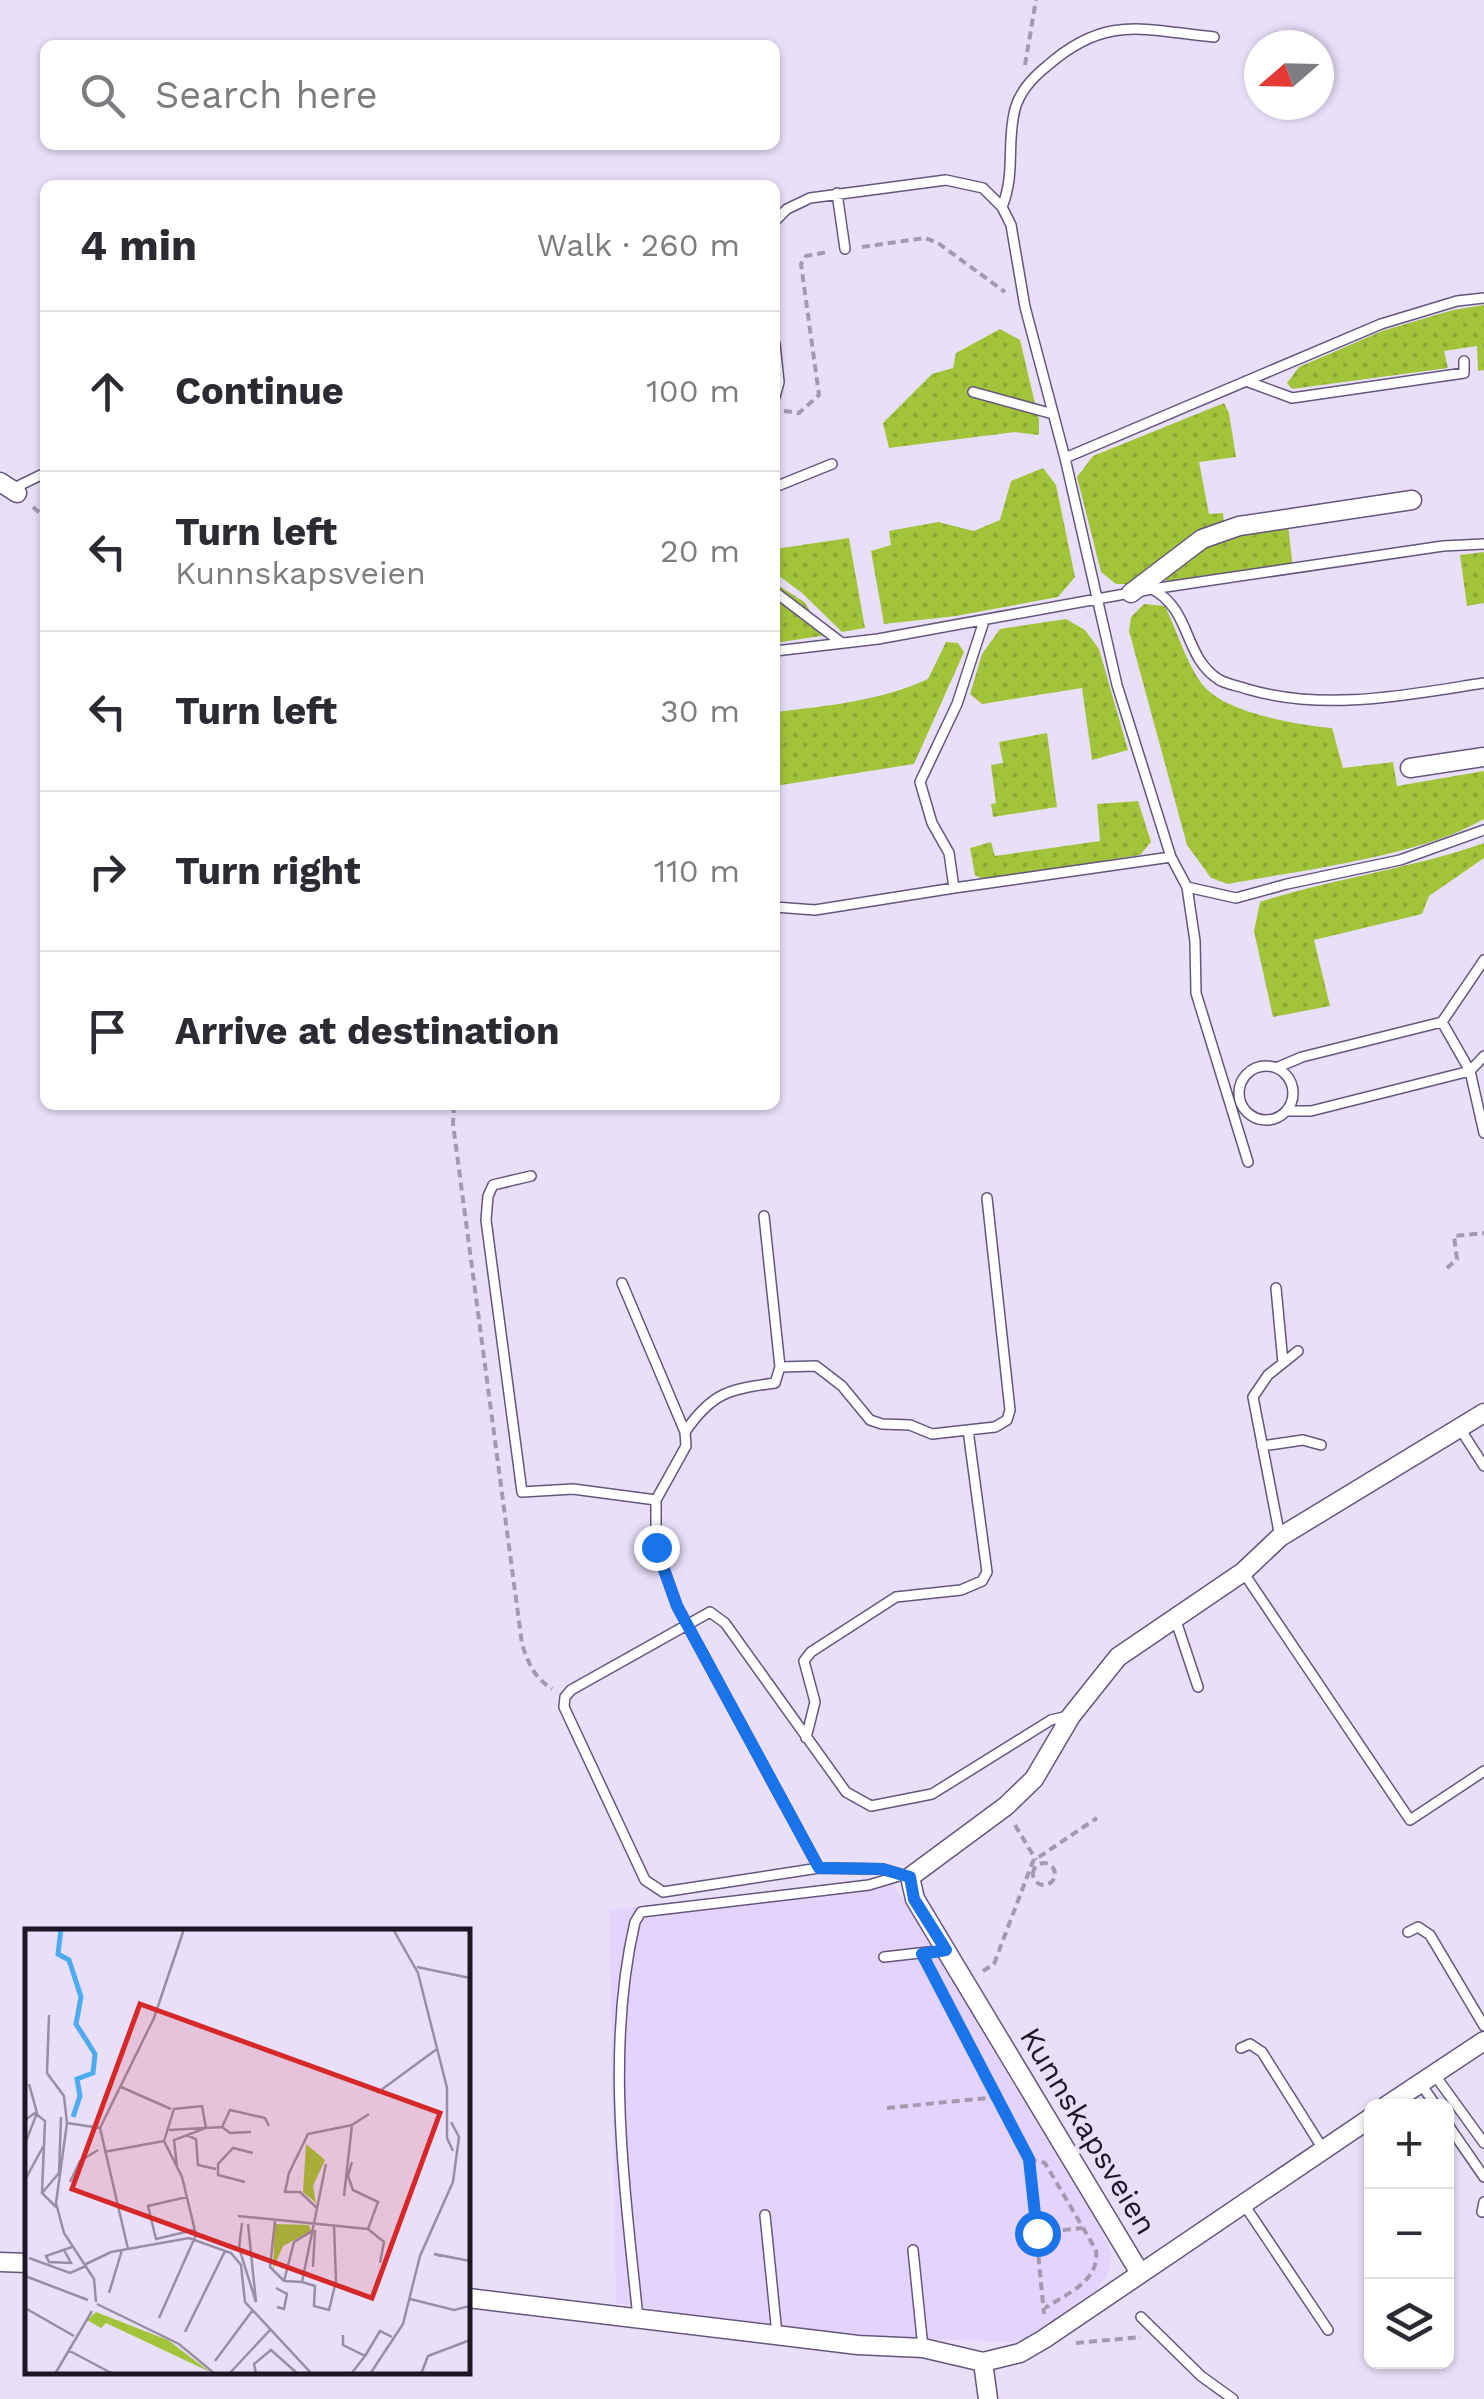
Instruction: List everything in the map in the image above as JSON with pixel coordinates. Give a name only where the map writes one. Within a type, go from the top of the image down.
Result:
[{"type":"street","points":[[1130,593],[1202,539],[1239,526],[1412,500]]},
{"type":"street","points":[[1410,768],[1484,757]]},
{"type":"street","points":[[904,1876],[1004,1807],[1034,1779],[1071,1716],[1118,1657],[1243,1572],[1280,1536],[1484,1413]]},
{"type":"street","name":"Kunnskapsveien","points":[[904,1876],[914,1899],[1140,2273],[1053,2341],[983,2362]]},
{"type":"street","points":[[1397,2099],[1484,2041]]},
{"type":"street","points":[[1140,2273],[1364,2122]]},
{"type":"street","points":[[0,2262],[25,2263]]},
{"type":"street","points":[[470,2298],[858,2345],[923,2348],[983,2362],[988,2399]]},
{"type":"lane","points":[[1002,207],[1012,184],[1010,135],[1016,108],[1028,85],[1053,60],[1097,32],[1131,29],[1214,37]]},
{"type":"lane","points":[[780,218],[795,204],[837,192],[946,180],[983,188],[1002,207],[1011,225],[1025,307],[1065,458],[1117,685],[1171,857],[1187,887],[1195,940],[1196,993],[1236,1103],[1248,1162]]},
{"type":"lane","points":[[837,192],[845,249]]},
{"type":"lane","points":[[1065,458],[1381,324],[1457,301],[1484,298]]},
{"type":"lane","points":[[1246,381],[1292,398],[1464,373],[1464,361]]},
{"type":"lane","points":[[973,392],[1054,414]]},
{"type":"lane","points":[[780,486],[832,464]]},
{"type":"lane","points":[[9,488],[40,474]]},
{"type":"lane","points":[[780,650],[984,621],[1152,589],[1442,546],[1484,544]]},
{"type":"lane","points":[[1152,589],[1168,597],[1181,616],[1194,652],[1218,680],[1252,690],[1288,700],[1326,702],[1484,683]]},
{"type":"lane","points":[[780,596],[842,643]]},
{"type":"lane","points":[[954,888],[949,853],[932,822],[920,782],[958,704],[984,621]]},
{"type":"lane","points":[[1187,887],[1236,898],[1400,860],[1484,830]]},
{"type":"lane","points":[[780,907],[814,910],[1171,857]]},
{"type":"lane","points":[[1236,1103],[1246,1074],[1261,1066],[1276,1068],[1302,1057],[1442,1022],[1484,960]]},
{"type":"lane","points":[[1442,1022],[1470,1071],[1484,1133]]},
{"type":"lane","points":[[1236,1103],[1261,1120],[1271,1120],[1286,1111],[1311,1110],[1470,1071],[1484,1056]]},
{"type":"lane","points":[[1276,1068],[1291,1084],[1293,1096],[1286,1111]]},
{"type":"lane","points":[[531,1176],[494,1185],[488,1196],[486,1220],[522,1492],[574,1488],[656,1500]]},
{"type":"lane","points":[[780,1367],[816,1366],[842,1386],[870,1420],[882,1424],[910,1424],[932,1434],[995,1427],[1007,1420],[1010,1410],[987,1198]]},
{"type":"lane","points":[[685,1432],[696,1416],[730,1389],[775,1383],[780,1367],[764,1216]]},
{"type":"lane","points":[[622,1282],[685,1432],[686,1446],[656,1500],[656,1547],[677,1606],[819,1868]]},
{"type":"lane","points":[[1276,1288],[1283,1363]]},
{"type":"lane","points":[[1280,1536],[1253,1397],[1268,1374],[1298,1350]]},
{"type":"lane","points":[[1459,1427],[1484,1466]]},
{"type":"lane","points":[[806,1738],[814,1702],[804,1661],[820,1644],[896,1597],[960,1590],[982,1581],[988,1572],[968,1430]]},
{"type":"lane","points":[[1262,1446],[1303,1440],[1321,1445]]},
{"type":"lane","points":[[1243,1572],[1410,1820],[1484,1771]]},
{"type":"lane","points":[[904,1876],[882,1869],[819,1868],[664,1892],[656,1888],[645,1880],[564,1707],[564,1697],[710,1612],[717,1615],[846,1792],[871,1806],[932,1794],[1052,1720],[1071,1716]]},
{"type":"lane","points":[[1175,1616],[1198,1687]]},
{"type":"lane","points":[[638,2318],[618,2088],[624,2001],[635,1922],[641,1912],[869,1886],[904,1876]]},
{"type":"lane","points":[[1408,1932],[1418,1927],[1430,1935],[1484,2026]]},
{"type":"lane","points":[[884,1957],[946,1950]]},
{"type":"lane","points":[[1240,2048],[1250,2044],[1262,2052],[1324,2149]]},
{"type":"lane","points":[[1427,2079],[1434,2099]]},
{"type":"lane","points":[[1427,2079],[1484,2143]]},
{"type":"lane","points":[[1454,2134],[1484,2177]]},
{"type":"lane","points":[[1243,2204],[1328,2330]]},
{"type":"lane","points":[[765,2215],[777,2334]]},
{"type":"lane","points":[[912,2250],[923,2348]]},
{"type":"lane","points":[[1141,2316],[1201,2376],[1233,2399]]},
{"type":"path","points":[[1028,85],[1026,52],[1036,0]]},
{"type":"path","points":[[780,411],[799,413],[818,396],[803,259],[924,238],[938,243],[1025,307]]},
{"type":"path","points":[[454,1110],[522,1644],[538,1679],[564,1697]]},
{"type":"path","points":[[1446,1268],[1457,1259],[1454,1236],[1484,1233]]},
{"type":"path","points":[[1004,1807],[1037,1862],[1054,1869],[1055,1876],[1048,1885],[1041,1886],[1033,1878],[1037,1862],[1097,1818]]},
{"type":"path","points":[[966,1982],[994,1964],[1037,1862]]},
{"type":"path","points":[[922,1954],[1029,2159],[1044,2308],[1053,2341],[1160,2338]]},
{"type":"path","points":[[887,2108],[996,2097]]},
{"type":"path","points":[[1029,2159],[1044,2164],[1096,2250],[1089,2279],[1044,2308]]},
{"type":"path","points":[[1037,2233],[1083,2228]]},
{"type":"shaded area","points":[[889,1877],[1098,2225],[1112,2254],[1107,2276],[1095,2291],[1030,2337],[1013,2342],[903,2338],[752,2324],[616,2303],[609,1910]]},
{"type":"green space","points":[[1484,305],[1484,370],[1478,371],[1477,346],[1444,351],[1448,368],[1292,389],[1287,383],[1299,367],[1382,331]]},
{"type":"green space","points":[[1000,329],[1020,340],[1039,435],[1015,432],[889,448],[883,423],[932,374],[953,368],[956,353]]},
{"type":"green space","points":[[1224,403],[1236,457],[1199,462],[1209,514],[1223,513],[1224,524],[1182,542],[1128,584],[1116,584],[1101,572],[1077,477],[1093,456]]},
{"type":"green space","points":[[1043,468],[1056,485],[1075,577],[1058,597],[956,616],[884,624],[871,551],[891,545],[889,531],[938,522],[974,531],[1000,520],[1011,481]]},
{"type":"green space","points":[[1288,525],[1293,568],[1171,586],[1157,570],[1202,539]]},
{"type":"green space","points":[[849,538],[865,628],[842,632],[780,577],[780,548]]},
{"type":"green space","points":[[1484,552],[1484,603],[1467,606],[1460,555]]},
{"type":"green space","points":[[780,586],[804,602],[827,635],[780,642]]},
{"type":"green space","points":[[1144,604],[1165,606],[1191,667],[1213,694],[1262,716],[1332,728],[1343,768],[1393,762],[1397,786],[1484,771],[1484,819],[1428,843],[1360,860],[1228,884],[1211,878],[1187,845],[1129,631],[1131,617]]},
{"type":"green space","points":[[1066,619],[1085,630],[1099,649],[1128,750],[1092,760],[1082,688],[982,704],[970,694],[982,654],[1000,629]]},
{"type":"green space","points":[[946,642],[958,643],[964,652],[914,764],[780,785],[780,711],[891,693],[928,679]]},
{"type":"green space","points":[[1047,733],[1057,807],[993,817],[991,804],[996,803],[991,765],[1003,763],[999,742]]},
{"type":"green space","points":[[1138,801],[1151,842],[1140,855],[984,880],[975,875],[970,848],[991,842],[995,856],[1100,841],[1097,804]]},
{"type":"green space","points":[[1484,843],[1484,858],[1429,896],[1422,914],[1314,940],[1330,1006],[1273,1017],[1254,931],[1260,902]]},
{"type":"route","points":[[656,1547],[677,1606],[819,1868],[882,1869],[910,1877],[914,1899],[946,1950],[922,1954],[1029,2159],[1037,2233]]}]
